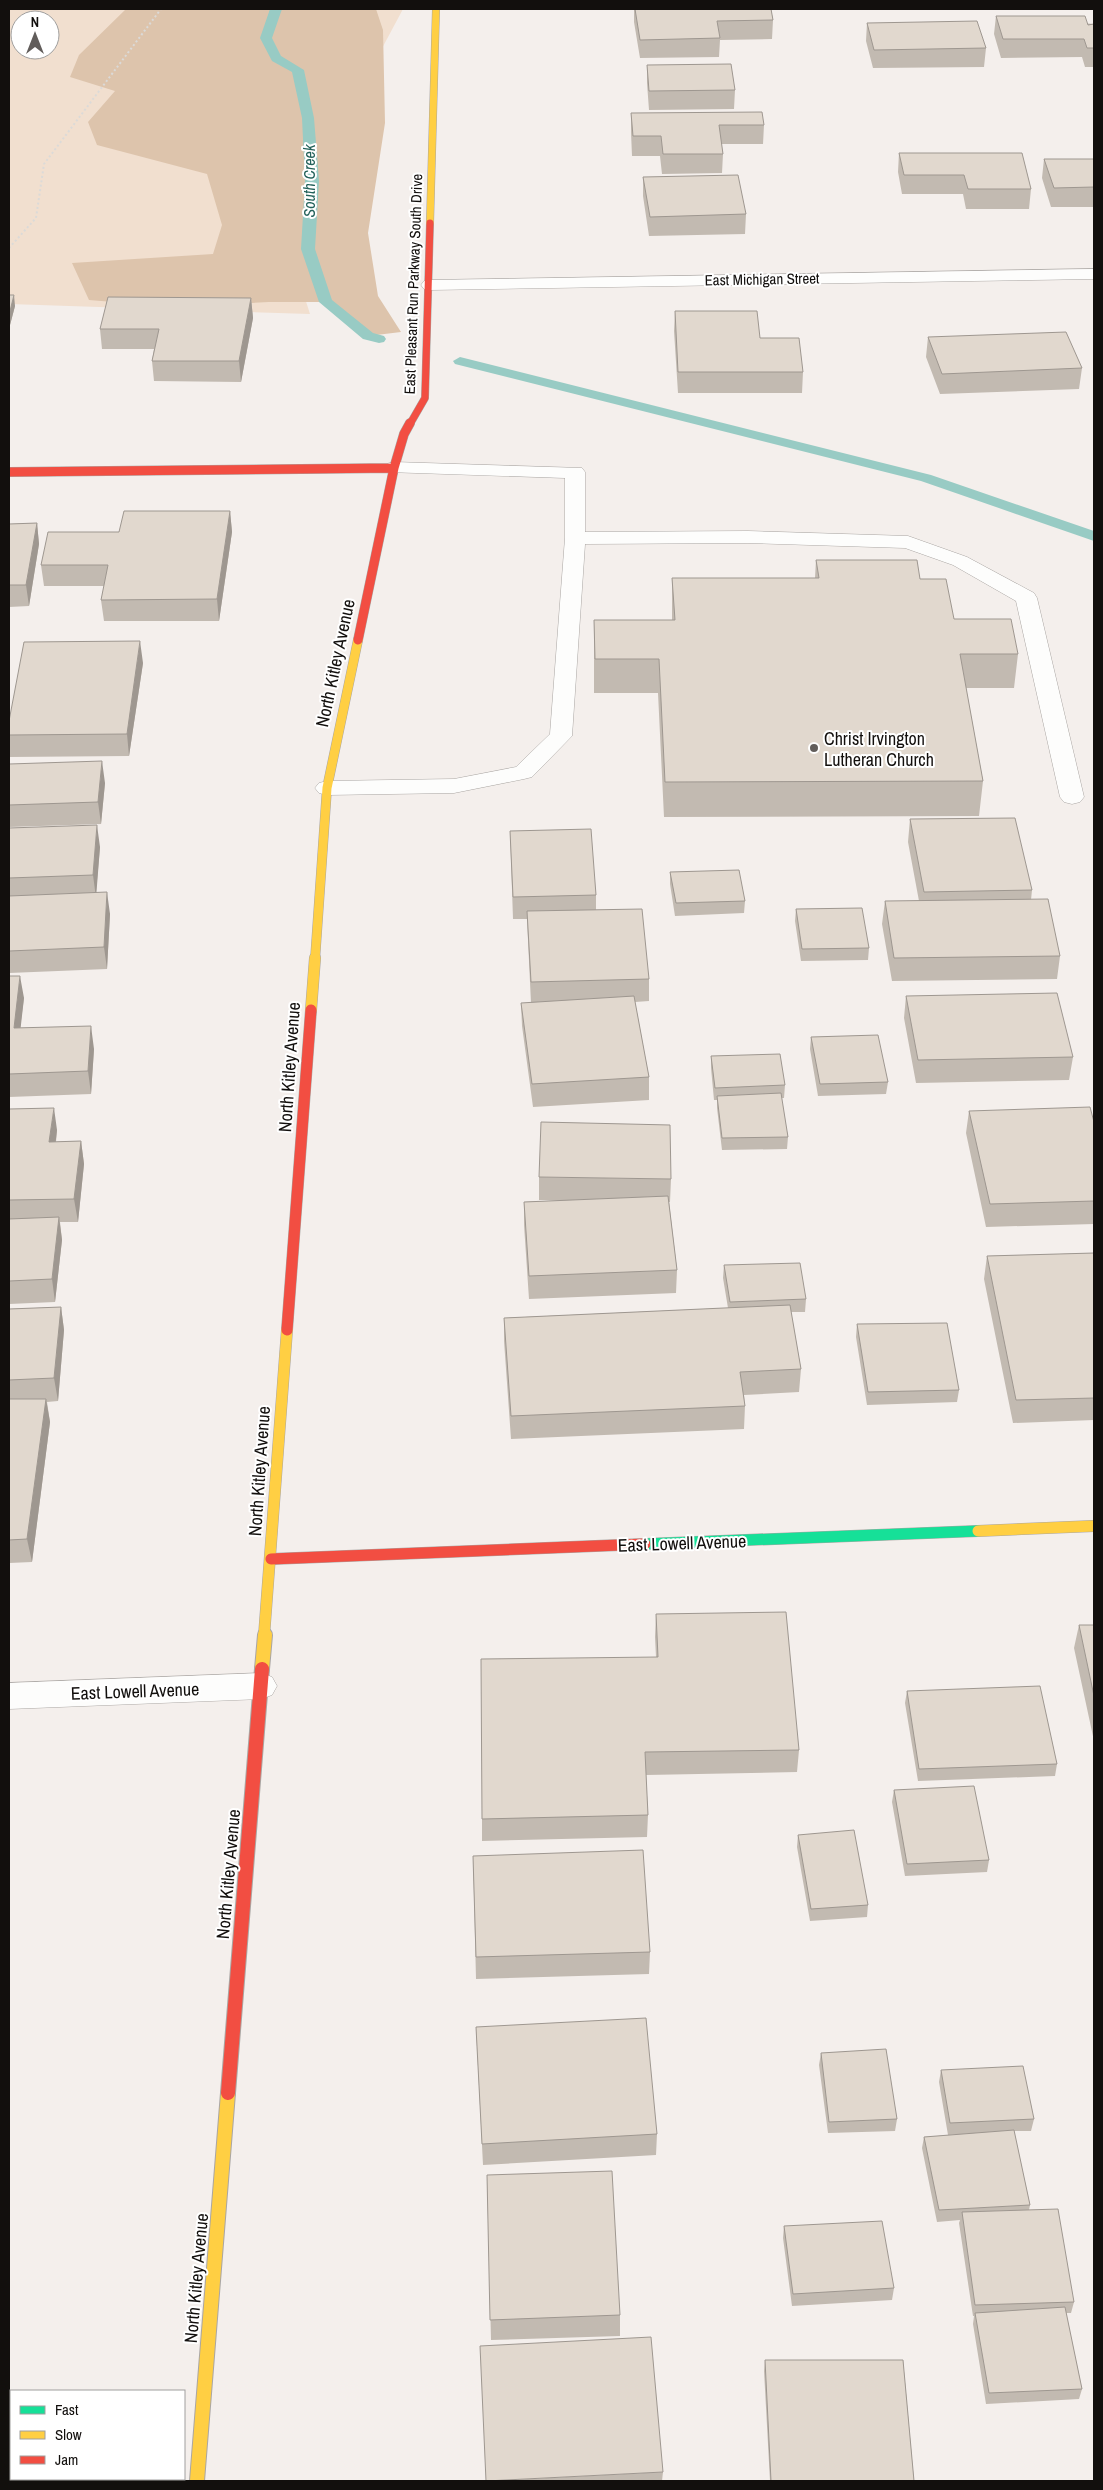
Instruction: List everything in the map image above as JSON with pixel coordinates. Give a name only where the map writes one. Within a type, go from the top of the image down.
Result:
[{"type":"street","name":"East Pleasant Run Parkway South Drive","points":[[394,468],[404,434],[425,398],[430,285],[436,9]]},
{"type":"street","name":"East Michigan Street","points":[[430,285],[1094,274]]},
{"type":"street","points":[[9,472],[394,468],[574,472],[575,538],[561,736],[524,772],[454,786],[327,788]]},
{"type":"street","name":"North Kitley Avenue","points":[[196,2481],[261,1686],[327,788],[394,468]]},
{"type":"street","points":[[575,538],[748,537],[908,542],[960,561],[1026,598],[1072,797]]},
{"type":"street","name":"East Lowell Avenue","points":[[270,1559],[1094,1526]]},
{"type":"street","name":"East Lowell Avenue","points":[[9,1696],[261,1686]]},
{"type":"path","points":[[9,248],[36,218],[44,164],[161,9]]},
{"type":"shaded area","points":[[9,9],[403,9],[284,232],[310,314],[9,304]]},
{"type":"shaded area","points":[[126,9],[376,9],[383,30],[385,123],[368,233],[378,296],[401,332],[368,336],[326,302],[269,302],[174,307],[89,300],[72,263],[213,254],[222,225],[207,174],[97,145],[88,122],[115,91],[70,77],[79,55]]},
{"type":"building","points":[[635,9],[771,9],[773,20],[717,21],[720,38],[640,40]]},
{"type":"building","points":[[996,16],[1085,16],[1088,25],[1094,24],[1094,48],[1087,48],[1084,39],[1003,39]]},
{"type":"building","points":[[977,21],[986,48],[874,50],[867,23]]},
{"type":"building","points":[[731,64],[735,90],[649,91],[647,65]]},
{"type":"building","points":[[762,112],[764,125],[719,125],[723,154],[663,154],[661,136],[633,136],[631,113]]},
{"type":"building","points":[[899,153],[1022,153],[1031,189],[968,189],[964,175],[904,175]]},
{"type":"building","points":[[1044,159],[1094,159],[1094,187],[1054,188]]},
{"type":"building","points":[[738,175],[746,214],[650,217],[643,177]]},
{"type":"building","points":[[9,295],[14,295],[9,315]]},
{"type":"building","points":[[108,297],[251,298],[239,361],[152,361],[159,329],[100,329]]},
{"type":"building","points":[[675,311],[757,311],[760,338],[799,338],[803,372],[678,372]]},
{"type":"building","points":[[1066,332],[1082,368],[942,374],[928,337]]},
{"type":"building","points":[[124,511],[230,511],[217,599],[101,600],[108,565],[41,565],[48,532],[119,532]]},
{"type":"building","points":[[37,523],[26,585],[9,585],[9,524]]},
{"type":"building","name":"Christ Irvington Lutheran Church","points":[[816,560],[917,560],[920,579],[946,579],[954,619],[1011,619],[1018,654],[960,654],[983,781],[665,782],[659,659],[595,659],[594,620],[675,620],[672,578],[819,578]]},
{"type":"building","points":[[140,641],[127,734],[9,735],[9,721],[24,642]]},
{"type":"building","points":[[102,761],[98,802],[9,805],[9,764]]},
{"type":"building","points":[[1015,818],[1032,890],[924,892],[910,819]]},
{"type":"building","points":[[97,825],[93,875],[9,878],[9,828]]},
{"type":"building","points":[[591,829],[596,895],[513,897],[510,831]]},
{"type":"building","points":[[739,870],[745,901],[676,903],[670,872]]},
{"type":"building","points":[[107,892],[104,947],[9,951],[9,896]]},
{"type":"building","points":[[1048,899],[1060,956],[894,958],[885,901]]},
{"type":"building","points":[[862,908],[869,948],[802,949],[796,909]]},
{"type":"building","points":[[642,909],[649,979],[531,982],[527,911]]},
{"type":"building","points":[[9,976],[20,976],[14,1028],[91,1026],[88,1071],[9,1074]]},
{"type":"building","points":[[1057,993],[1073,1057],[918,1060],[906,996]]},
{"type":"building","points":[[634,996],[649,1077],[532,1084],[521,1003]]},
{"type":"building","points":[[878,1035],[888,1082],[820,1084],[811,1037]]},
{"type":"building","points":[[780,1054],[785,1085],[715,1088],[711,1056]]},
{"type":"building","points":[[781,1093],[788,1137],[722,1138],[717,1096]]},
{"type":"building","points":[[1090,1107],[1094,1122],[1094,1201],[990,1204],[969,1111]]},
{"type":"building","points":[[54,1108],[49,1142],[81,1141],[74,1199],[9,1200],[9,1109]]},
{"type":"building","points":[[541,1122],[670,1125],[671,1179],[539,1177]]},
{"type":"building","points":[[668,1196],[677,1270],[529,1276],[524,1202]]},
{"type":"building","points":[[59,1217],[52,1279],[9,1281],[9,1219]]},
{"type":"building","points":[[1094,1253],[1094,1398],[1016,1400],[987,1256]]},
{"type":"building","points":[[800,1263],[806,1299],[730,1302],[724,1265]]},
{"type":"building","points":[[790,1305],[801,1369],[740,1372],[745,1406],[511,1416],[504,1318]]},
{"type":"building","points":[[61,1307],[54,1378],[9,1380],[9,1309]]},
{"type":"building","points":[[947,1323],[959,1390],[868,1392],[857,1324]]},
{"type":"building","points":[[9,1399],[46,1399],[27,1539],[9,1540]]},
{"type":"building","points":[[786,1612],[799,1750],[645,1752],[648,1815],[482,1819],[481,1659],[658,1657],[656,1614]]},
{"type":"building","points":[[1079,1625],[1094,1625],[1094,1696]]},
{"type":"building","points":[[1040,1686],[1057,1764],[919,1769],[907,1691]]},
{"type":"building","points":[[974,1786],[989,1860],[907,1864],[894,1790]]},
{"type":"building","points":[[854,1830],[868,1905],[811,1909],[798,1835]]},
{"type":"building","points":[[643,1850],[650,1952],[476,1957],[473,1856]]},
{"type":"building","points":[[646,2018],[657,2134],[482,2144],[476,2027]]},
{"type":"building","points":[[886,2049],[897,2119],[829,2122],[821,2053]]},
{"type":"building","points":[[1023,2066],[1034,2119],[950,2123],[941,2070]]},
{"type":"building","points":[[1014,2130],[1030,2205],[939,2210],[924,2137]]},
{"type":"building","points":[[612,2171],[620,2315],[490,2320],[487,2175]]},
{"type":"building","points":[[1058,2209],[1074,2302],[975,2305],[962,2212]]},
{"type":"building","points":[[882,2221],[894,2288],[793,2294],[784,2226]]},
{"type":"building","points":[[1065,2307],[1082,2389],[989,2393],[975,2313]]},
{"type":"building","points":[[651,2337],[663,2472],[486,2481],[480,2346]]},
{"type":"building","points":[[765,2360],[903,2360],[914,2481],[771,2481]]},
{"type":"waterway","name":"South Creek","points":[[276,9],[266,38],[276,58],[298,70],[308,118],[312,181],[308,249],[326,302],[368,336],[379,339]]},
{"type":"waterway","points":[[460,361],[926,478],[1094,536]]},
{"type":"traffic: fast","points":[[645,1544],[978,1531]]},
{"type":"traffic: slow","points":[[430,223],[436,9]]},
{"type":"traffic: slow","points":[[311,1010],[327,788],[358,640]]},
{"type":"traffic: slow","points":[[262,1669],[287,1330]]},
{"type":"traffic: slow","points":[[978,1531],[1094,1526]]},
{"type":"traffic: slow","points":[[197,2481],[228,2093]]},
{"type":"traffic: jam","points":[[358,640],[394,468],[404,434],[425,398],[430,223]]},
{"type":"traffic: jam","points":[[9,472],[394,468]]},
{"type":"traffic: jam","points":[[287,1330],[311,1010]]},
{"type":"traffic: jam","points":[[271,1559],[645,1544]]},
{"type":"traffic: jam","points":[[228,2093],[262,1669]]},
{"type":"place","name":"Christ Irvington Lutheran Church","points":[[814,748]]}]
